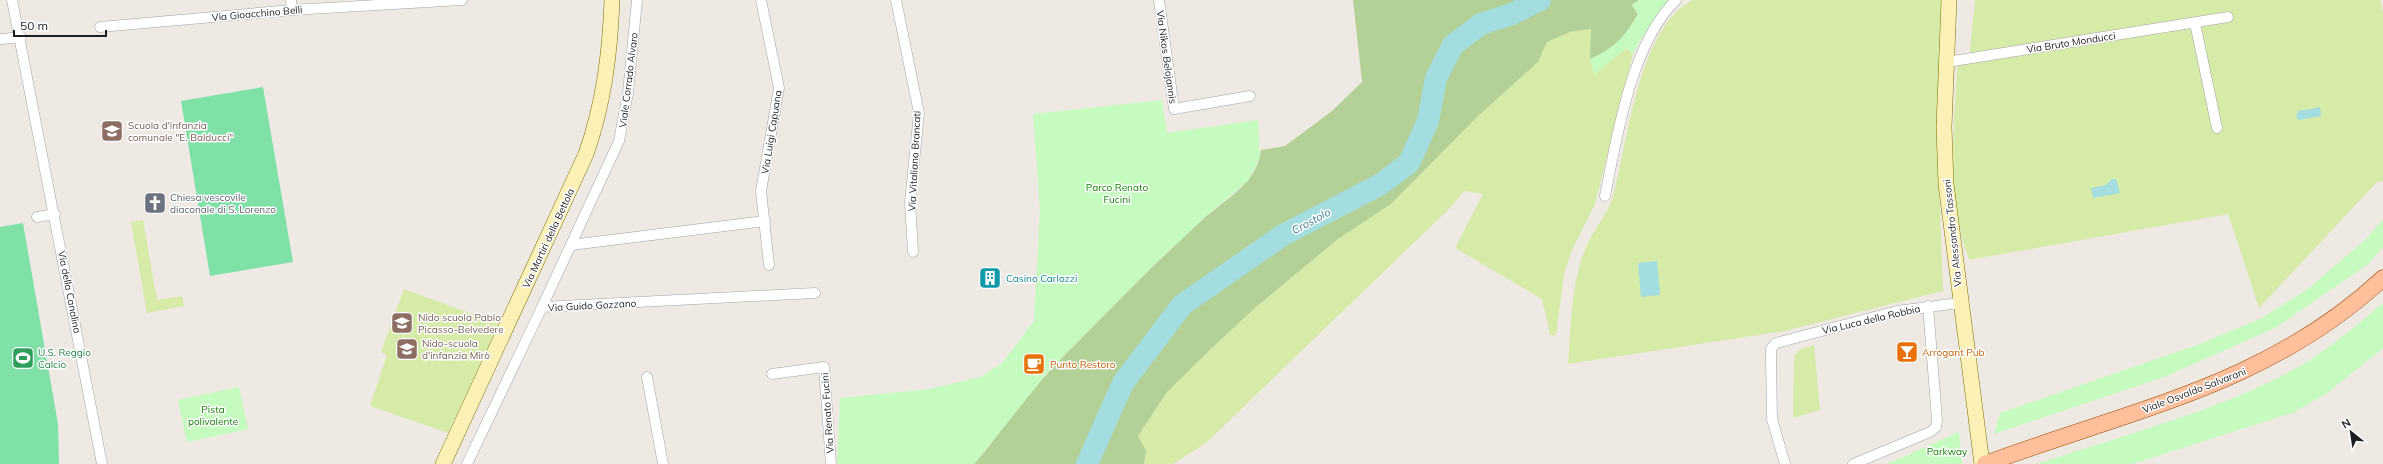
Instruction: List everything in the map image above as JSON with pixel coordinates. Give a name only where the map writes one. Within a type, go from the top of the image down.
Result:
[{"type":"main road","name":"Via Martiri della Bettola","points":[[443,464],[586,154],[598,117],[606,80],[612,0]]},
{"type":"main road","name":"Via Alessandro Tassoni","points":[[1949,0],[1944,127],[1946,184],[1959,303],[1982,464]]},
{"type":"main road","name":"Viale Osvaldo Salvarani","points":[[1985,464],[2167,402],[2237,376],[2267,361],[2315,332],[2362,297],[2383,278]]},
{"type":"street","name":"Via della Canalina","points":[[12,0],[21,37],[102,464]]},
{"type":"street","name":"Via Gioacchino Belli","points":[[100,27],[292,5],[462,0]]},
{"type":"street","name":"Viale Corrado Alvaro","points":[[542,307],[619,141],[628,93],[637,0]]},
{"type":"street","name":"Via Luigi Capuana","points":[[761,0],[779,88],[761,191],[769,265]]},
{"type":"street","name":"Via Vitaliano Brancati","points":[[896,0],[919,113],[910,202],[913,252]]},
{"type":"street","name":"Via Nikos Belojannis","points":[[1159,0],[1174,109],[1250,96]]},
{"type":"street","points":[[1605,196],[1623,113],[1649,36],[1667,9],[1676,0]]},
{"type":"street","name":"Via Bruto Monducci","points":[[1947,62],[2228,17]]},
{"type":"street","points":[[2196,23],[2217,128]]},
{"type":"street","points":[[2,39],[21,37]]},
{"type":"street","points":[[37,216],[55,214]]},
{"type":"street","points":[[571,245],[765,221]]},
{"type":"street","name":"Via Guido Gozzano","points":[[467,464],[542,307],[815,293]]},
{"type":"street","points":[[1928,306],[1959,303]]},
{"type":"street","name":"Via Luca della Robbia","points":[[1785,464],[1772,419],[1771,349],[1776,343],[1897,311],[1928,306],[1937,420],[1936,427],[1930,432],[1853,464]]},
{"type":"street","name":"Via Renato Fucini","points":[[772,374],[824,367],[831,464]]},
{"type":"street","points":[[647,377],[663,464]]},
{"type":"green space","points":[[1353,0],[1639,0],[1632,5],[1638,14],[1629,29],[1613,46],[1599,55],[1590,59],[1591,29],[1570,32],[1547,42],[1538,62],[1476,118],[1391,204],[1338,239],[1256,307],[1215,345],[1167,392],[1138,436],[1146,451],[1144,464],[974,464],[1039,383],[1085,333],[1200,222],[1238,191],[1253,173],[1261,150],[1285,146],[1332,111],[1362,82]]},
{"type":"green space","points":[[1639,0],[1669,0],[1639,42],[1633,54],[1626,48],[1594,75],[1590,59],[1613,46],[1629,29],[1638,14],[1632,5]]},
{"type":"green space","points":[[1693,0],[1944,0],[1939,181],[1943,291],[1785,331],[1568,364],[1572,305],[1577,275],[1592,234],[1608,210],[1613,197],[1630,118],[1647,60],[1659,34],[1674,14]]},
{"type":"green space","points":[[1975,0],[2380,0],[2383,12],[2383,181],[2377,182],[2259,308],[2228,214],[1969,260],[1961,232],[1956,202],[1953,141],[1958,60],[1969,58]]},
{"type":"green space","points":[[1592,29],[1590,59],[1626,48],[1633,54],[1595,204],[1571,252],[1564,275],[1556,335],[1550,335],[1542,299],[1455,248],[1483,194],[1464,191],[1450,208],[1206,443],[1173,464],[1144,464],[1146,451],[1138,436],[1167,392],[1215,345],[1256,307],[1338,239],[1391,204],[1476,118],[1538,62],[1547,42],[1570,32]]},
{"type":"green space","points":[[263,87],[293,262],[210,276],[181,101]]},
{"type":"green space","name":"Parco Renato Fucini","points":[[1162,100],[1167,133],[1258,120],[1260,157],[1248,181],[1207,215],[1150,269],[1048,372],[974,464],[837,464],[840,398],[930,389],[981,377],[1002,363],[1034,321],[1040,209],[1033,114]]},
{"type":"green space","name":"Parkway","points":[[2383,219],[2383,247],[2368,264],[2277,327],[2164,377],[1994,434],[2000,413],[2197,345],[2262,318],[2309,288],[2366,239]]},
{"type":"green space","points":[[143,220],[157,300],[182,296],[184,306],[147,313],[131,222]]},
{"type":"green space","name":"U.S. Reggio Calcio","points":[[23,223],[58,424],[59,464],[0,464],[0,227]]},
{"type":"green space","points":[[404,289],[499,324],[448,433],[370,406],[387,355],[381,352]]},
{"type":"green space","points":[[2383,303],[2383,348],[2326,394],[2292,413],[2132,464],[2036,464],[2200,411],[2263,385],[2293,370],[2316,356],[2340,339]]},
{"type":"green space","points":[[1814,345],[1820,410],[1793,418],[1794,357],[1799,350]]},
{"type":"green space","name":"Pista polivalente","points":[[239,387],[248,429],[187,442],[178,400]]},
{"type":"green space","name":"Parkway","points":[[1959,432],[1962,464],[1887,464]]},
{"type":"water","points":[[2320,107],[2321,116],[2299,120],[2296,117],[2298,111]]},
{"type":"water","points":[[2112,179],[2116,179],[2120,193],[2093,198],[2091,188],[2106,185]]},
{"type":"water","points":[[1657,261],[1660,295],[1641,297],[1638,263]]},
{"type":"waterway","name":"Crostolo","points":[[1087,464],[1123,383],[1182,305],[1283,235],[1381,184],[1409,163],[1428,121],[1436,78],[1453,45],[1481,24],[1512,14],[1540,0]]},
{"type":"place","name":"Scuola d'infanzia comunale \"E. Balducci\"","points":[[112,131]]},
{"type":"place","name":"Chiesa vescovile diaconale di S. Lorenzo","points":[[155,203]]},
{"type":"place","name":"Casino Carlozzi","points":[[990,278]]},
{"type":"place","name":"Nido scuola Pablo Picasso-Belvedere","points":[[402,323]]},
{"type":"place","name":"Nido-scuola d'infanzia Mirò","points":[[407,349]]},
{"type":"place","name":"Arrogant Pub","points":[[1907,352]]},
{"type":"place","name":"U.S. Reggio Calcio","points":[[23,358]]},
{"type":"place","name":"Punto Restoro","points":[[1034,364]]}]
